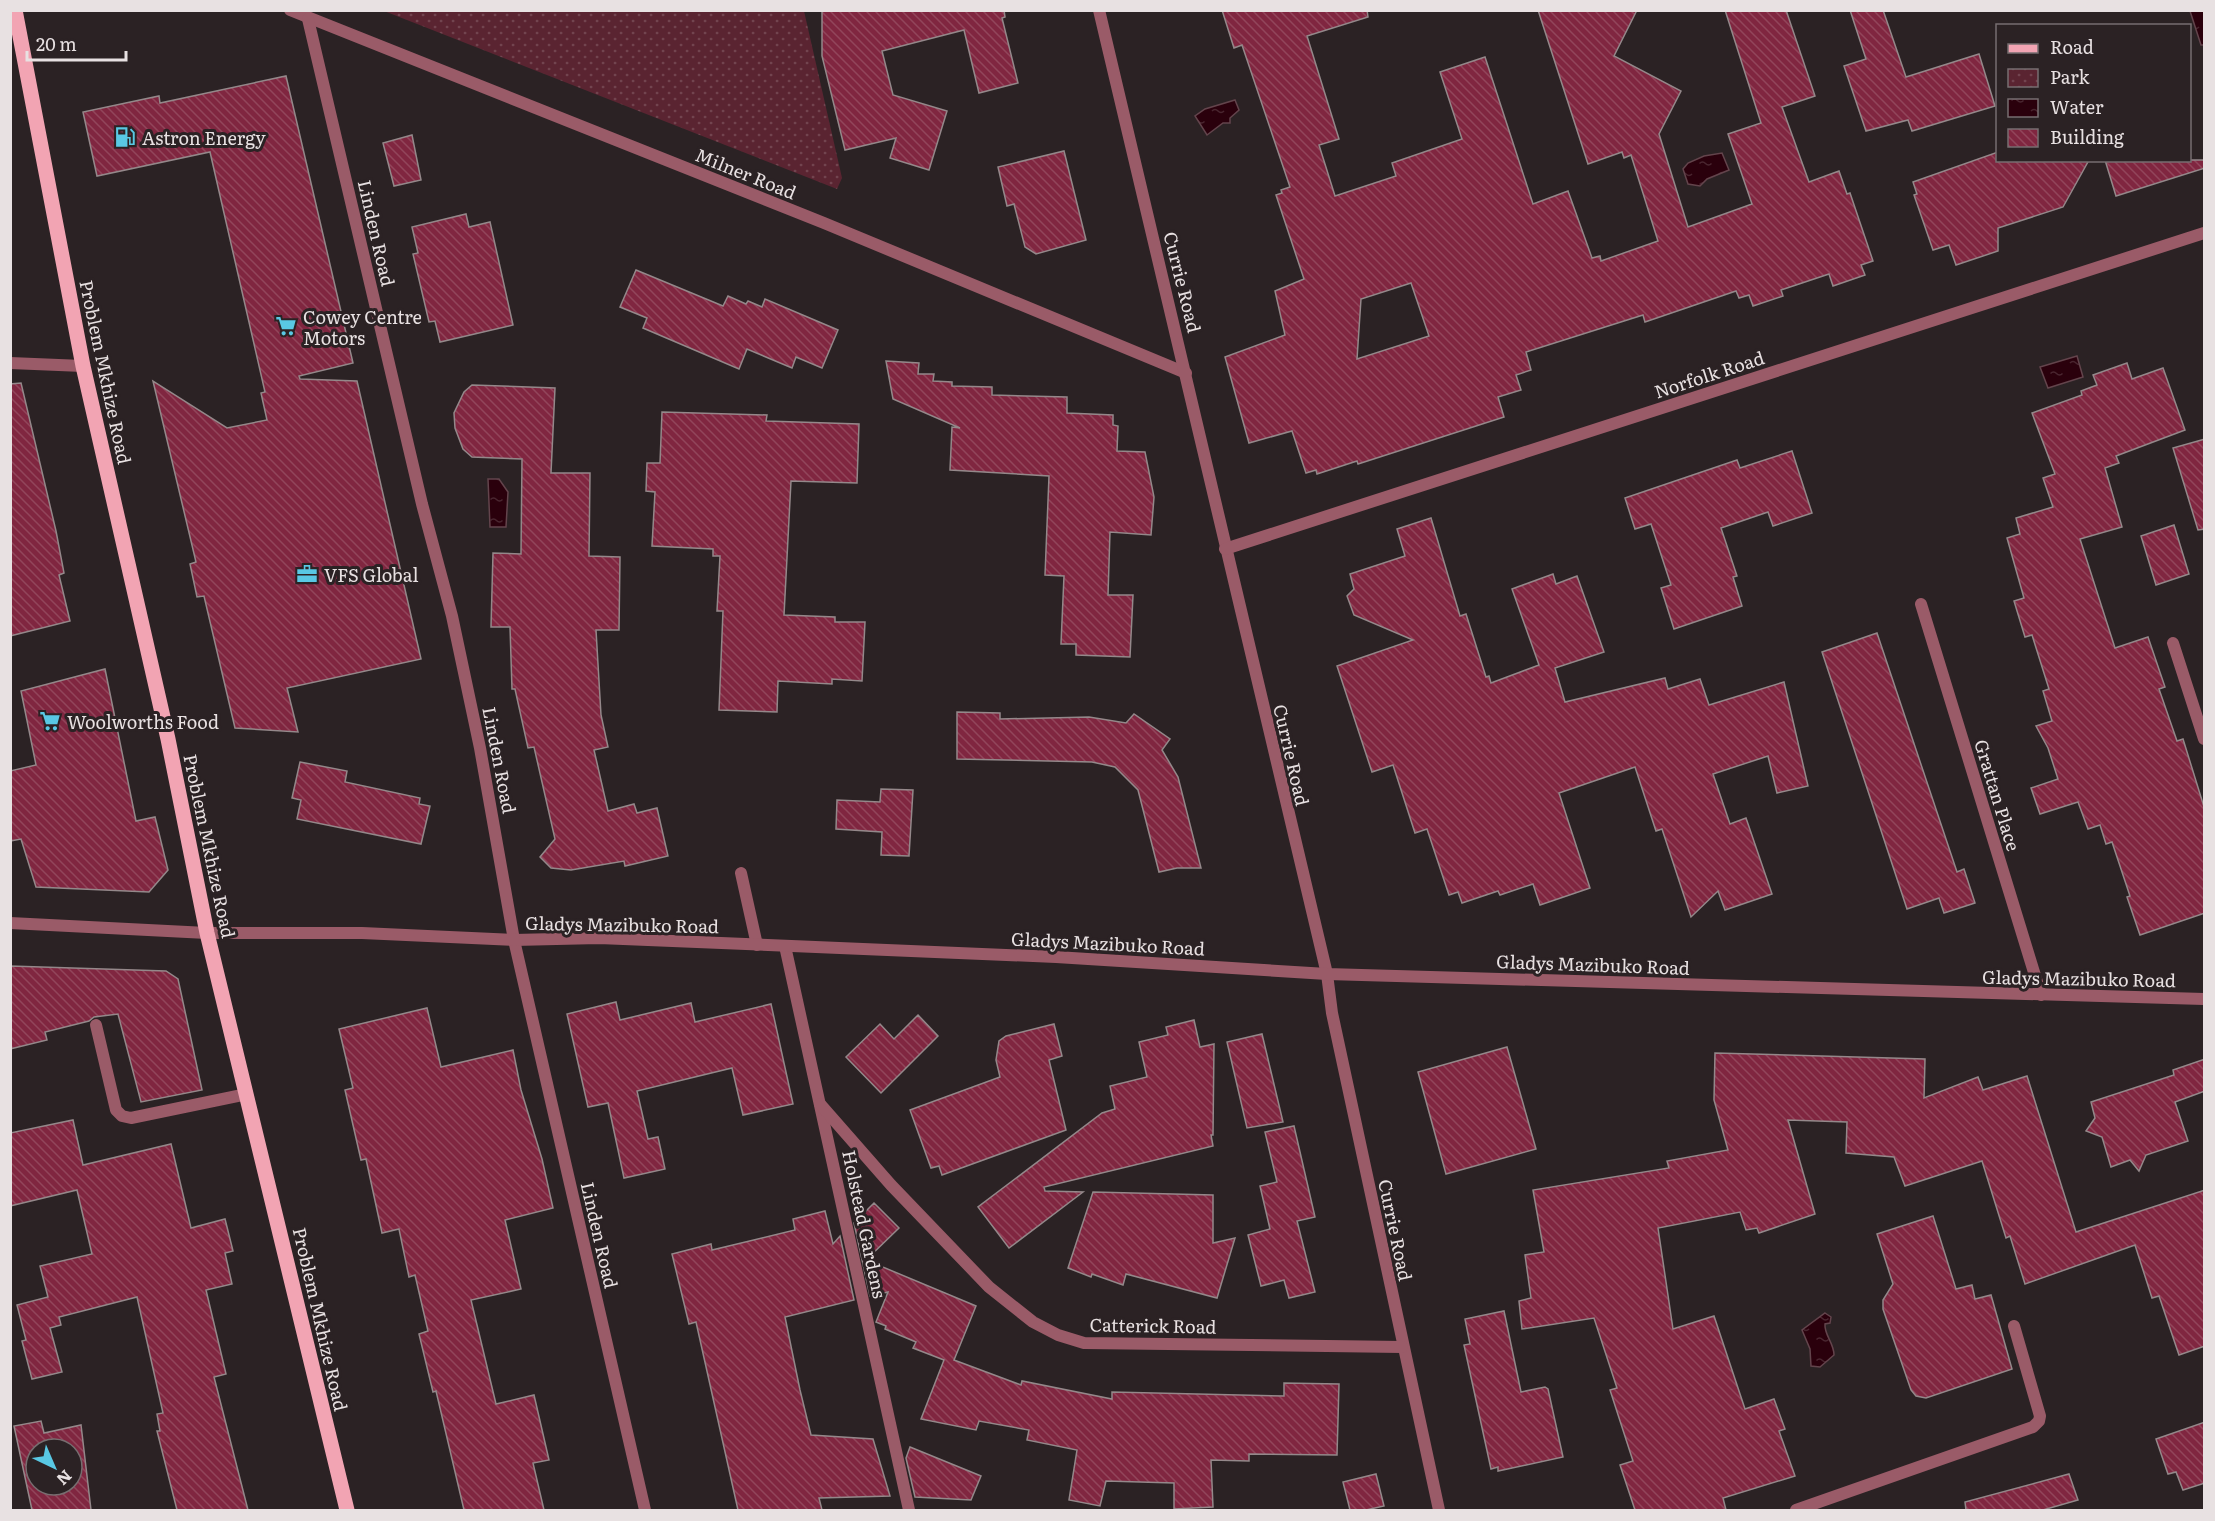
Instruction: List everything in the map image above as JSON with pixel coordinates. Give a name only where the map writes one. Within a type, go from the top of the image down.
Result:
[{"type":"main road","name":"Problem Mkhize Road","points":[[15,10],[83,366],[168,739],[207,933],[248,1094],[347,1510]]},
{"type":"street","name":"Milner Road","points":[[290,10],[824,223],[1186,373]]},
{"type":"street","name":"Currie Road","points":[[1099,10],[1327,974],[1332,1013],[1402,1347],[1439,1510]]},
{"type":"street","name":"Linden Road","points":[[308,19],[419,492],[452,616],[480,748],[514,940],[645,1510]]},
{"type":"street","name":"Norfolk Road","points":[[1225,549],[2205,233]]},
{"type":"street","points":[[10,363],[83,366]]},
{"type":"street","name":"Grattan Place","points":[[1922,604],[2041,995]]},
{"type":"street","points":[[2173,642],[2205,739]]},
{"type":"street","points":[[741,873],[758,945]]},
{"type":"street","name":"Gladys Mazibuko Road","points":[[10,923],[207,933],[350,933],[514,940],[598,938],[1056,957],[1327,974],[2205,999]]},
{"type":"street","name":"Holstead Gardens","points":[[785,946],[909,1510]]},
{"type":"street","points":[[96,1025],[116,1110],[122,1116],[131,1118],[248,1094]]},
{"type":"street","name":"Catterick Road","points":[[820,1104],[891,1185],[989,1287],[1033,1323],[1058,1335],[1084,1343],[1402,1347]]},
{"type":"street","points":[[1796,1510],[2033,1427],[2039,1421],[2040,1416],[2014,1326]]},
{"type":"green space","points":[[384,11],[804,11],[842,178],[837,189]]},
{"type":"water","points":[[2190,11],[2204,11],[2204,45],[2201,45]]},
{"type":"water","points":[[1235,100],[1239,110],[1230,118],[1230,123],[1223,123],[1207,135],[1195,116],[1205,109]]},
{"type":"water","points":[[1722,153],[1729,170],[1707,179],[1700,186],[1688,184],[1683,169],[1688,163],[1704,156]]},
{"type":"water","points":[[2077,356],[2083,377],[2048,388],[2040,367]]},
{"type":"water","points":[[488,479],[499,479],[508,492],[506,527],[490,527]]},
{"type":"water","points":[[1825,1313],[1831,1317],[1830,1323],[1825,1324],[1825,1328],[1834,1355],[1820,1367],[1811,1366],[1810,1349],[1802,1330]]},
{"type":"building","points":[[822,10],[1004,10],[1005,17],[1002,18],[1018,83],[979,93],[964,30],[882,51],[893,95],[947,111],[929,170],[890,158],[896,138],[845,150],[822,56]]},
{"type":"building","points":[[1222,10],[1367,10],[1368,17],[1307,36],[1339,139],[1319,145],[1335,196],[1396,176],[1392,163],[1462,139],[1440,72],[1485,57],[1533,204],[1568,191],[1592,258],[1600,256],[1601,261],[1658,241],[1631,155],[1624,158],[1622,152],[1588,164],[1538,10],[1637,10],[1614,56],[1681,91],[1659,134],[1688,227],[1752,204],[1728,134],[1761,123],[1725,10],[1786,10],[1815,96],[1782,107],[1809,182],[1839,171],[1847,194],[1850,193],[1873,261],[1861,265],[1865,275],[1833,286],[1829,274],[1781,290],[1783,296],[1753,306],[1749,295],[1739,298],[1736,291],[1645,322],[1643,315],[1526,352],[1531,370],[1516,375],[1521,390],[1498,397],[1504,417],[1358,464],[1357,461],[1317,474],[1316,470],[1306,473],[1292,431],[1249,443],[1225,357],[1285,335],[1275,291],[1304,279],[1276,195],[1282,193],[1281,190],[1290,187],[1242,45],[1234,48]],"holes":[[[1411,283],[1429,336],[1357,359],[1361,299]]]},
{"type":"building","points":[[1850,10],[1883,10],[1906,77],[1979,54],[1995,106],[1912,131],[1908,120],[1866,131],[1844,66],[1866,59]]},
{"type":"building","points":[[286,76],[353,363],[299,376],[300,379],[357,381],[421,659],[287,688],[298,732],[235,728],[204,596],[197,597],[190,564],[196,562],[153,381],[227,428],[267,420],[261,393],[265,392],[210,152],[97,176],[83,112],[159,96],[160,103]]},
{"type":"building","points":[[412,135],[421,180],[394,186],[383,143]]},
{"type":"building","points":[[1064,151],[1086,240],[1036,254],[1025,247],[1014,204],[1007,206],[998,167]]},
{"type":"building","points":[[1996,153],[1996,162],[2088,162],[2063,207],[1998,228],[1998,251],[1956,265],[1949,245],[1933,250],[1914,195],[1917,194],[1913,182]]},
{"type":"building","points":[[2205,160],[2205,168],[2116,196],[2106,162]]},
{"type":"building","points":[[466,214],[469,227],[490,222],[513,325],[440,342],[435,321],[429,322],[413,254],[418,253],[412,227]]},
{"type":"building","points":[[636,270],[723,306],[728,296],[746,304],[748,301],[762,307],[765,299],[838,330],[822,368],[796,357],[792,368],[747,349],[739,369],[643,328],[647,318],[620,307]]},
{"type":"building","points":[[886,361],[919,363],[918,374],[934,374],[933,381],[952,382],[952,386],[992,387],[992,395],[1067,397],[1067,413],[1113,415],[1113,425],[1118,426],[1117,451],[1145,452],[1154,497],[1151,535],[1110,532],[1108,595],[1133,595],[1130,657],[1076,655],[1076,644],[1061,644],[1064,576],[1045,575],[1049,476],[950,470],[952,427],[960,428],[893,399]]},
{"type":"building","points":[[2127,363],[2132,379],[2163,368],[2185,430],[2116,456],[2119,463],[2105,468],[2122,527],[2080,539],[2115,648],[2148,637],[2165,687],[2159,689],[2177,741],[2183,739],[2205,810],[2205,913],[2140,935],[2112,842],[2106,844],[2100,825],[2088,829],[2078,802],[2040,814],[2031,788],[2058,779],[2048,748],[2036,726],[2052,721],[2043,691],[2049,689],[2032,635],[2025,637],[2014,601],[2024,598],[2007,538],[2020,534],[2016,518],[2053,507],[2043,478],[2055,474],[2032,413],[2082,395],[2081,391],[2097,385],[2093,375]]},
{"type":"building","points":[[21,383],[56,531],[64,573],[59,575],[70,621],[10,636],[10,384]]},
{"type":"building","points":[[472,385],[555,388],[551,473],[590,473],[589,556],[620,557],[619,630],[596,630],[601,715],[608,747],[594,750],[608,811],[634,804],[637,813],[657,808],[668,856],[625,866],[624,861],[571,870],[551,868],[540,857],[555,839],[534,747],[528,748],[515,689],[512,689],[510,627],[491,627],[493,553],[521,554],[522,459],[472,457],[463,449],[455,428],[454,413],[464,392]]},
{"type":"building","points":[[662,412],[767,415],[766,421],[859,424],[857,483],[791,481],[784,615],[835,617],[835,622],[865,622],[862,681],[832,679],[832,684],[778,681],[777,712],[719,710],[723,611],[717,611],[720,556],[713,556],[713,549],[652,546],[655,492],[646,491],[647,463],[660,463]]},
{"type":"building","points":[[2205,439],[2205,529],[2198,530],[2173,448]]},
{"type":"building","points":[[1792,451],[1812,513],[1773,526],[1768,512],[1721,528],[1737,576],[1733,577],[1742,606],[1674,629],[1661,588],[1671,585],[1651,524],[1635,529],[1625,498],[1737,460],[1740,468]]},
{"type":"building","points":[[1431,518],[1460,616],[1466,614],[1486,677],[1489,676],[1491,683],[1539,665],[1512,589],[1553,574],[1556,584],[1577,576],[1604,652],[1555,668],[1565,702],[1665,678],[1668,689],[1700,679],[1709,705],[1784,682],[1808,786],[1777,793],[1768,756],[1713,774],[1730,824],[1746,818],[1772,894],[1725,910],[1718,891],[1691,917],[1662,829],[1656,831],[1635,767],[1559,793],[1590,888],[1540,905],[1533,884],[1500,895],[1498,891],[1462,903],[1458,892],[1449,895],[1427,829],[1415,833],[1393,765],[1372,772],[1337,666],[1413,640],[1354,615],[1347,596],[1354,589],[1350,574],[1405,556],[1397,529]]},
{"type":"building","points":[[2174,525],[2189,574],[2156,585],[2141,536]]},
{"type":"building","points":[[1877,633],[1957,872],[1964,869],[1975,903],[1944,913],[1939,898],[1907,909],[1822,652]]},
{"type":"building","points":[[105,669],[136,821],[155,817],[168,870],[149,892],[36,887],[21,839],[10,841],[10,771],[36,765],[21,691]]},
{"type":"building","points":[[957,712],[1000,713],[1000,719],[1089,717],[1126,723],[1134,714],[1170,739],[1162,750],[1178,777],[1201,868],[1177,868],[1159,872],[1138,790],[1115,767],[1092,762],[957,759]]},
{"type":"building","points":[[300,762],[347,771],[345,782],[420,798],[419,804],[430,806],[421,844],[297,819],[301,800],[292,798]]},
{"type":"building","points":[[881,789],[913,790],[909,856],[881,855],[882,832],[836,829],[837,800],[880,802]]},
{"type":"building","points":[[10,966],[166,971],[178,979],[202,1090],[141,1102],[118,1014],[94,1017],[89,1021],[45,1032],[47,1040],[10,1049]]},
{"type":"building","points":[[616,1002],[620,1020],[691,1003],[695,1022],[771,1004],[793,1104],[743,1115],[732,1068],[637,1091],[648,1139],[658,1137],[665,1169],[624,1178],[608,1103],[588,1107],[567,1014]]},
{"type":"building","points":[[427,1008],[441,1067],[513,1050],[521,1090],[542,1159],[553,1208],[505,1220],[521,1289],[471,1300],[496,1404],[534,1395],[549,1460],[533,1463],[544,1510],[464,1510],[436,1391],[433,1392],[419,1334],[428,1331],[415,1275],[409,1277],[399,1229],[382,1233],[366,1159],[361,1160],[345,1090],[353,1088],[339,1029]]},
{"type":"building","points":[[918,1015],[938,1036],[881,1093],[846,1057],[880,1024],[894,1039]]},
{"type":"building","points":[[1194,1020],[1200,1047],[1214,1044],[1213,1135],[1211,1135],[1213,1146],[1044,1187],[1045,1191],[1083,1192],[1009,1248],[978,1207],[1102,1113],[1115,1109],[1110,1086],[1147,1077],[1139,1042],[1168,1035],[1166,1027]]},
{"type":"building","points":[[1054,1024],[1062,1056],[1049,1060],[1066,1130],[942,1175],[939,1166],[931,1168],[910,1110],[1000,1077],[996,1060],[999,1041],[1006,1036]]},
{"type":"building","points":[[1262,1034],[1283,1122],[1247,1128],[1227,1042]]},
{"type":"building","points":[[1507,1047],[1536,1149],[1446,1174],[1418,1072]]},
{"type":"building","points":[[1715,1053],[1925,1059],[1924,1098],[1978,1077],[1983,1090],[2027,1076],[2076,1232],[2205,1190],[2205,1346],[2179,1355],[2159,1296],[2152,1298],[2135,1245],[2025,1284],[2010,1236],[2006,1238],[1982,1161],[1905,1186],[1894,1157],[1846,1153],[1847,1122],[1788,1120],[1815,1214],[1759,1233],[1757,1228],[1746,1230],[1740,1212],[1658,1228],[1673,1329],[1714,1316],[1745,1409],[1774,1399],[1785,1429],[1779,1431],[1795,1476],[1723,1498],[1726,1510],[1635,1510],[1620,1465],[1633,1461],[1610,1390],[1617,1388],[1594,1318],[1522,1329],[1519,1301],[1531,1298],[1525,1255],[1544,1252],[1533,1190],[1669,1168],[1667,1161],[1728,1150],[1714,1100]]},
{"type":"building","points":[[2205,1059],[2205,1091],[2175,1102],[2188,1141],[2146,1155],[2139,1171],[2130,1160],[2111,1167],[2102,1137],[2086,1131],[2095,1118],[2091,1102],[2174,1075],[2173,1070]]},
{"type":"building","points":[[73,1120],[83,1165],[171,1144],[191,1228],[225,1219],[233,1251],[225,1253],[232,1284],[206,1290],[226,1374],[214,1377],[248,1510],[177,1510],[157,1431],[160,1431],[157,1414],[163,1413],[137,1297],[59,1317],[61,1325],[50,1328],[62,1372],[32,1379],[22,1341],[26,1340],[17,1305],[48,1297],[40,1266],[92,1254],[77,1190],[10,1206],[10,1133]]},
{"type":"building","points":[[1294,1126],[1315,1217],[1297,1221],[1315,1292],[1289,1298],[1284,1280],[1261,1286],[1248,1235],[1270,1229],[1260,1186],[1277,1182],[1265,1132]]},
{"type":"building","points":[[1093,1192],[1213,1195],[1213,1243],[1235,1238],[1217,1298],[1126,1274],[1123,1285],[1092,1274],[1091,1277],[1068,1268]]},
{"type":"building","points":[[874,1203],[899,1228],[866,1260],[976,1306],[954,1360],[1021,1385],[1022,1381],[1112,1399],[1112,1392],[1284,1396],[1284,1383],[1339,1384],[1337,1455],[1249,1454],[1249,1461],[1211,1460],[1213,1507],[1174,1509],[1174,1483],[1106,1481],[1100,1506],[1069,1500],[1077,1450],[1027,1440],[1029,1430],[979,1421],[976,1430],[921,1419],[944,1360],[913,1348],[916,1342],[885,1329],[886,1326],[876,1322],[888,1292],[870,1296],[854,1223]]},
{"type":"building","points":[[825,1211],[833,1244],[840,1236],[854,1300],[785,1317],[800,1390],[811,1435],[873,1439],[890,1496],[819,1498],[822,1510],[738,1510],[696,1322],[689,1324],[672,1254],[711,1244],[712,1250],[795,1230],[793,1219]]},
{"type":"building","points":[[1933,1216],[1956,1289],[1972,1285],[1975,1299],[1991,1295],[2012,1369],[1926,1398],[1916,1396],[1911,1390],[1883,1309],[1883,1300],[1893,1284],[1877,1234]]},
{"type":"building","points":[[1504,1311],[1521,1392],[1545,1387],[1548,1389],[1563,1457],[1498,1471],[1498,1467],[1491,1469],[1464,1345],[1470,1344],[1465,1319]]},
{"type":"building","points":[[41,1421],[44,1433],[81,1425],[82,1437],[24,1437],[24,1473],[14,1426]]},
{"type":"building","points":[[2205,1422],[2205,1483],[2183,1490],[2176,1472],[2168,1474],[2156,1439]]},
{"type":"building","points":[[910,1447],[981,1476],[971,1500],[915,1497],[906,1458]]},
{"type":"building","points":[[84,1450],[91,1510],[32,1510],[29,1497],[84,1497]]},
{"type":"building","points":[[1376,1474],[1384,1506],[1366,1510],[1350,1510],[1343,1482]]},
{"type":"building","points":[[2069,1474],[2078,1500],[2043,1510],[1966,1510],[1965,1502]]},
{"type":"place","name":"Astron Energy","points":[[125,137]]},
{"type":"place","name":"Cowey Centre Motors","points":[[286,326]]},
{"type":"place","name":"VFS Global","points":[[307,574]]},
{"type":"place","name":"Woolworths Food","points":[[50,721]]}]
